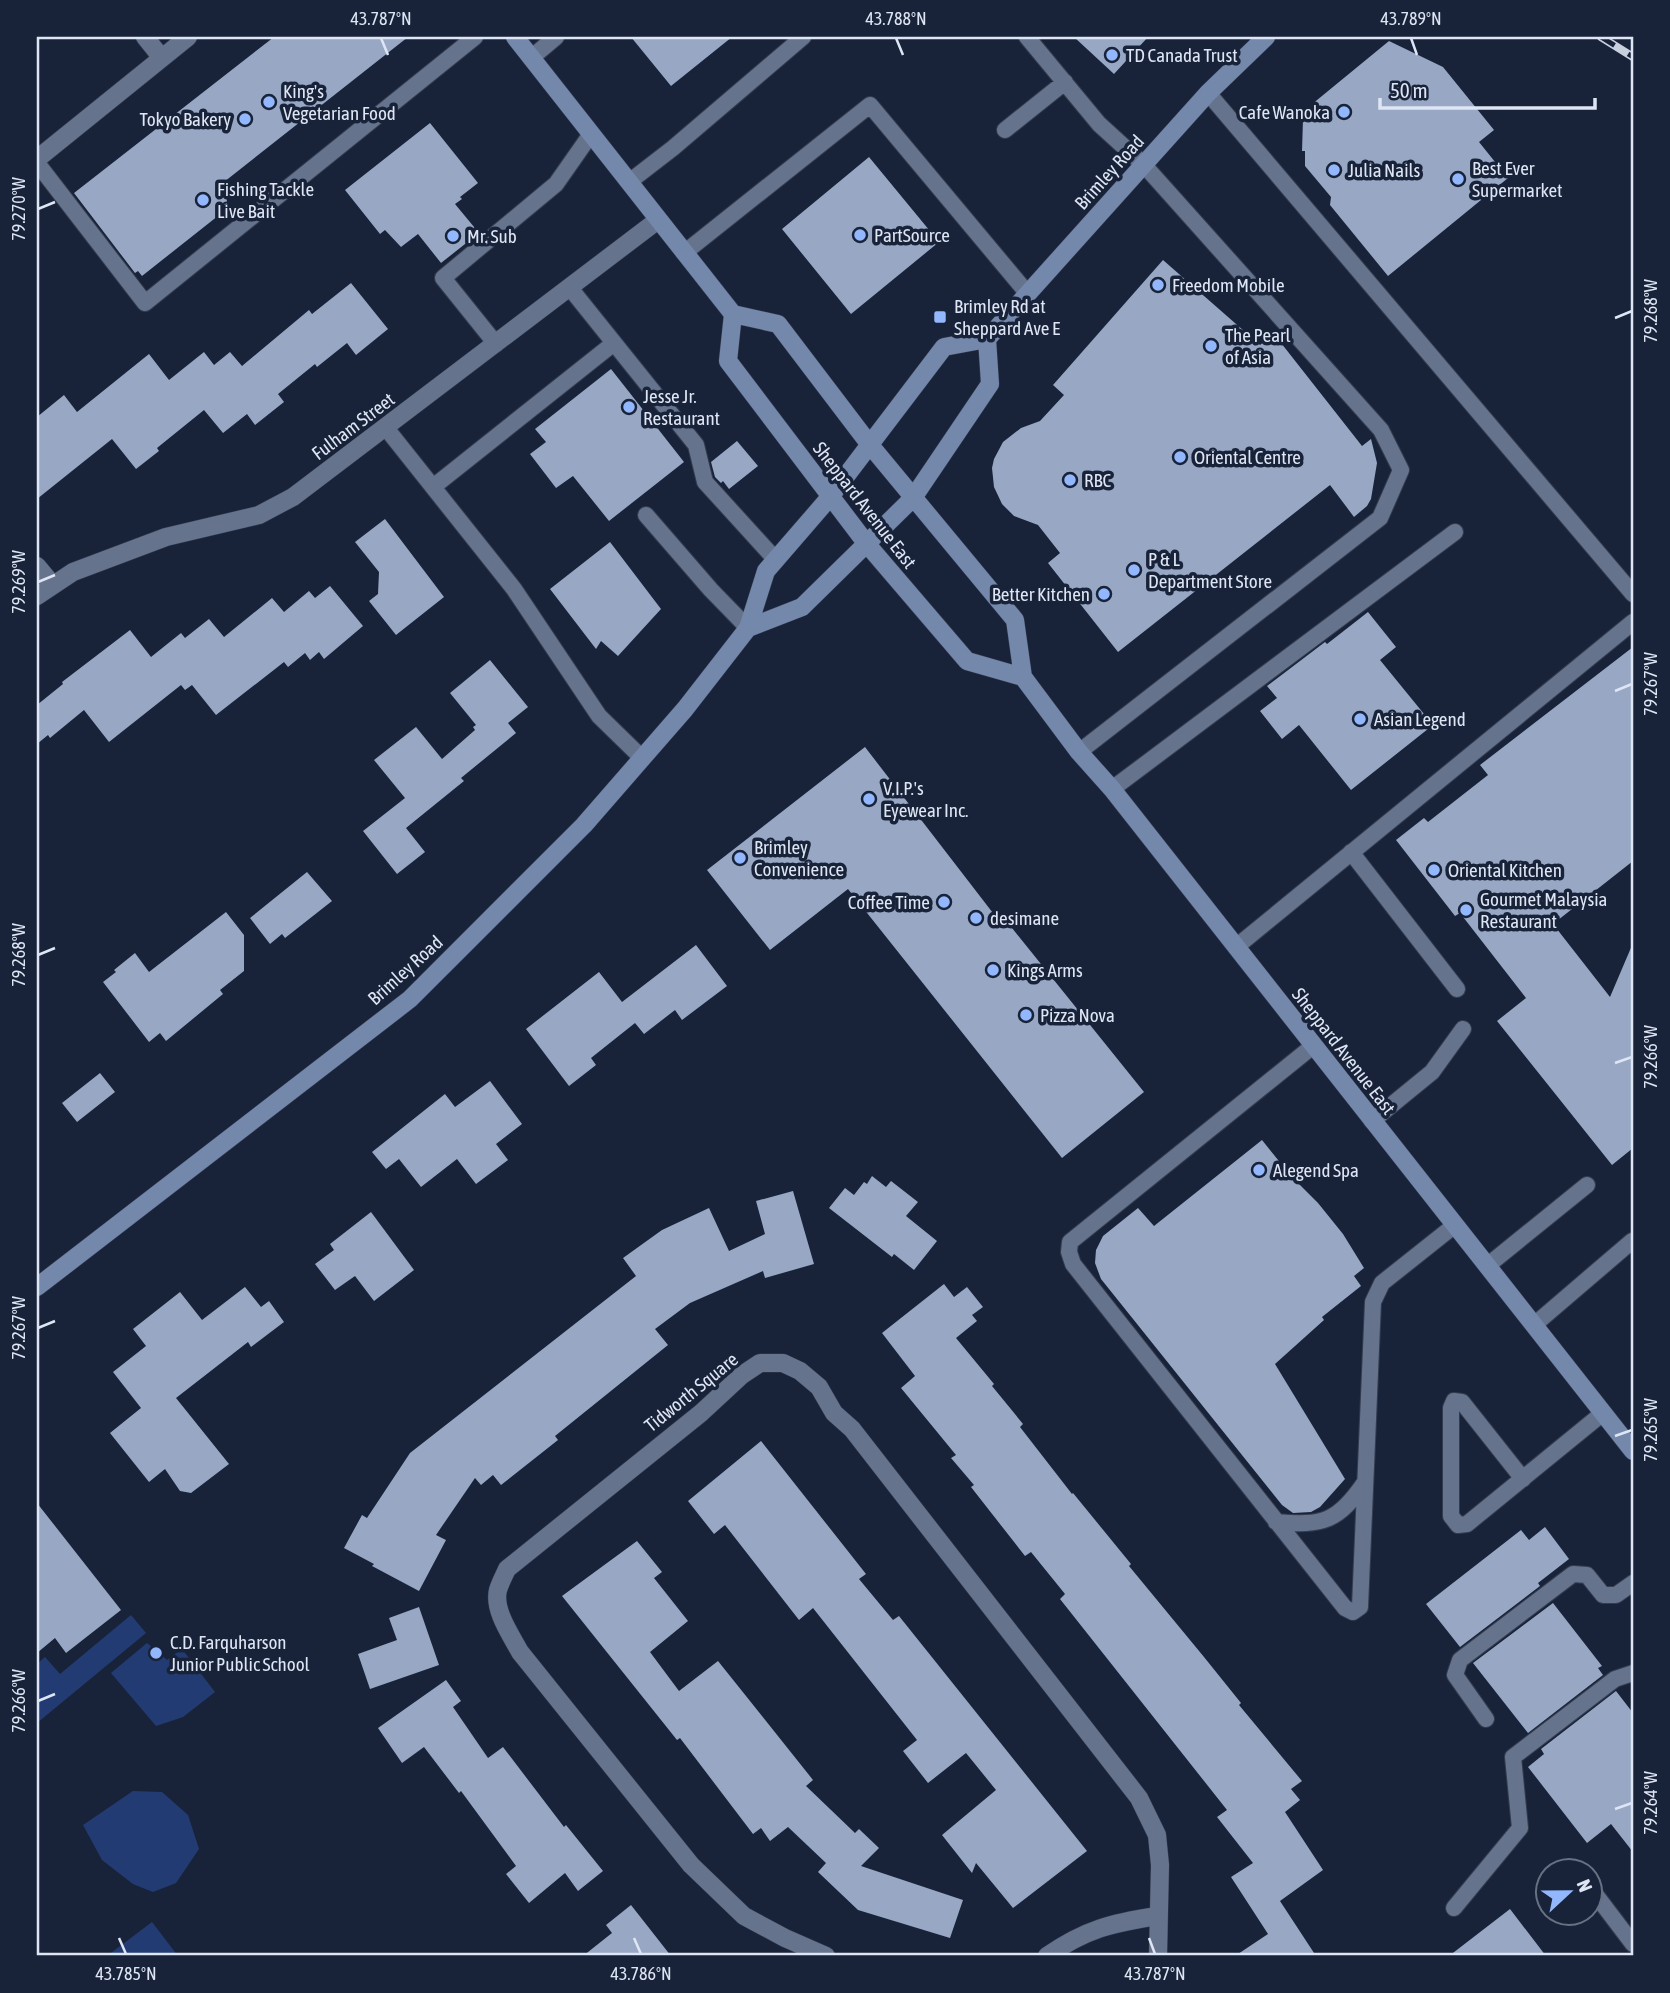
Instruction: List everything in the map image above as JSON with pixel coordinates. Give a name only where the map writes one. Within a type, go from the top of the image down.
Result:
[{"type":"main road","points":[[515,37],[733,314]]},
{"type":"main road","name":"Brimley Road","points":[[37,1287],[410,999],[584,825],[685,709],[748,628],[766,571],[830,497],[944,347],[987,339],[1208,93],[1266,37]]},
{"type":"main road","name":"Sheppard Avenue East","points":[[1023,677],[967,662],[866,544],[728,361],[733,314],[778,324],[870,445],[1015,620],[1023,677],[1079,752],[1112,789],[1633,1451]]},
{"type":"main road","points":[[748,628],[802,607],[913,498],[990,384],[987,339]]},
{"type":"street","points":[[145,37],[161,57]]},
{"type":"street","points":[[37,161],[188,37]]},
{"type":"street","name":"Fulham Street","points":[[37,596],[73,572],[166,537],[259,515],[293,497],[658,220]]},
{"type":"street","points":[[37,566],[52,584]]},
{"type":"street","name":"Tidworth Square","points":[[826,1956],[744,1916],[691,1865],[520,1652],[498,1605],[498,1591],[507,1569],[701,1413],[741,1375],[760,1363],[783,1363],[800,1371],[819,1387],[834,1413],[852,1429],[1139,1798],[1157,1835],[1160,1865],[1158,1956]]},
{"type":"street","points":[[1047,1956],[1090,1931],[1109,1924],[1157,1916]]},
{"type":"lane","points":[[37,161],[145,303],[475,37]]},
{"type":"lane","points":[[531,58],[556,37]]},
{"type":"lane","points":[[629,182],[803,37]]},
{"type":"lane","points":[[1027,37],[1099,124],[1144,165],[1381,430],[1401,470],[1380,518],[1079,752]]},
{"type":"lane","points":[[1005,130],[1065,82]]},
{"type":"lane","points":[[1208,93],[1633,594]]},
{"type":"lane","points":[[684,253],[870,104],[1028,294]]},
{"type":"lane","points":[[496,344],[443,278],[556,184],[591,134]]},
{"type":"lane","points":[[570,288],[696,445],[705,482],[775,559]]},
{"type":"lane","points":[[433,487],[614,343]]},
{"type":"lane","points":[[386,428],[514,589],[599,716],[642,758]]},
{"type":"lane","points":[[646,515],[710,590],[748,628]]},
{"type":"lane","points":[[1112,789],[1455,532]]},
{"type":"lane","points":[[1236,947],[1633,622]]},
{"type":"lane","points":[[1351,852],[1457,989]]},
{"type":"lane","points":[[1373,1121],[1432,1072],[1463,1029]]},
{"type":"lane","points":[[1314,1046],[1070,1242],[1069,1252],[1073,1264],[1276,1522],[1345,1608],[1353,1612],[1360,1606],[1373,1302],[1382,1283],[1455,1225]]},
{"type":"lane","points":[[1487,1266],[1587,1185]]},
{"type":"lane","points":[[1534,1325],[1632,1241]]},
{"type":"lane","points":[[1523,1479],[1462,1402],[1454,1401],[1451,1408],[1451,1516],[1458,1525],[1467,1524],[1523,1479],[1603,1413]]},
{"type":"lane","points":[[1276,1522],[1321,1522],[1342,1512],[1365,1482]]},
{"type":"lane","points":[[1486,1719],[1455,1675],[1460,1660],[1573,1574],[1587,1575],[1603,1595],[1616,1595],[1633,1583]]},
{"type":"lane","points":[[1454,1908],[1520,1828],[1513,1757],[1615,1679],[1633,1673]]},
{"type":"lane","points":[[1604,1906],[1633,1944]]},
{"type":"shaded area","points":[[131,1615],[146,1633],[37,1723],[37,1664],[45,1657],[60,1674]]},
{"type":"shaded area","points":[[147,1643],[167,1660],[182,1649],[215,1692],[183,1717],[156,1726],[111,1673]]},
{"type":"shaded area","points":[[133,1791],[162,1792],[188,1815],[199,1849],[176,1883],[153,1892],[133,1884],[102,1860],[83,1825]]},
{"type":"shaded area","points":[[152,1922],[178,1956],[107,1956]]},
{"type":"building","points":[[274,37],[408,37],[224,182],[228,208],[142,276],[138,271],[135,273],[74,193]]},
{"type":"building","points":[[631,37],[732,37],[671,86]]},
{"type":"building","name":"TD Canada Trust","points":[[1074,37],[1148,37],[1114,74]]},
{"type":"building","points":[[1389,41],[1443,67],[1494,130],[1479,142],[1508,178],[1388,276],[1330,205],[1331,197],[1305,166],[1305,151],[1302,151],[1303,119],[1310,119],[1311,105]]},
{"type":"building","points":[[430,123],[478,183],[455,204],[479,233],[441,263],[418,234],[401,247],[385,230],[380,234],[345,190]]},
{"type":"building","name":"PartSource","points":[[869,157],[939,242],[851,314],[782,229]]},
{"type":"building","name":"Oriental Centre","points":[[1163,260],[1260,345],[1274,334],[1362,446],[1371,439],[1377,463],[1371,499],[1354,517],[1330,485],[1118,652],[1048,563],[1060,553],[1038,525],[1014,516],[1002,504],[994,487],[992,468],[1003,442],[1021,428],[1040,421],[1064,395],[1053,385]]},
{"type":"building","points":[[351,283],[388,329],[356,355],[347,343],[317,367],[315,364],[278,394],[284,402],[255,425],[247,414],[223,433],[204,410],[136,469],[112,439],[37,499],[37,417],[64,395],[77,412],[149,354],[169,380],[204,352],[214,365],[230,352],[242,366],[309,310],[312,314]]},
{"type":"building","points":[[611,369],[684,462],[609,521],[573,476],[556,488],[530,454],[546,442],[535,429]]},
{"type":"building","points":[[737,441],[758,466],[729,489],[723,481],[721,483],[715,477],[711,462]]},
{"type":"building","points":[[385,519],[444,597],[396,635],[369,601],[378,594],[379,572],[355,542]]},
{"type":"building","points":[[610,542],[661,609],[618,656],[601,641],[596,649],[550,589]]},
{"type":"building","points":[[330,586],[363,626],[324,659],[319,652],[310,660],[305,653],[288,667],[284,662],[216,715],[192,685],[185,690],[181,685],[109,742],[84,710],[50,738],[48,735],[37,744],[37,705],[63,684],[62,682],[130,630],[151,657],[181,633],[185,638],[209,619],[224,637],[272,598],[284,612],[309,591],[315,598]]},
{"type":"building","points":[[1368,612],[1396,647],[1380,660],[1433,725],[1351,790],[1299,725],[1282,739],[1260,711],[1277,698],[1267,686]]},
{"type":"building","points":[[1633,647],[1633,861],[1553,924],[1610,997],[1633,943],[1633,1148],[1612,1165],[1497,1021],[1526,998],[1460,913],[1455,916],[1396,840],[1424,818],[1428,822],[1488,775],[1480,765]]},
{"type":"building","points":[[490,660],[528,707],[508,723],[516,733],[461,778],[464,781],[406,828],[425,852],[397,874],[363,831],[405,798],[374,760],[416,727],[442,759],[475,730],[473,727],[476,725],[450,693]]},
{"type":"building","points":[[865,747],[996,917],[1000,913],[1144,1092],[1062,1158],[848,889],[770,950],[707,870]]},
{"type":"building","points":[[307,872],[332,901],[285,938],[282,934],[270,944],[250,918]]},
{"type":"building","points":[[226,912],[244,935],[244,971],[220,990],[223,994],[166,1041],[160,1033],[149,1042],[103,982],[135,953],[149,972]]},
{"type":"building","points":[[696,945],[727,986],[682,1020],[675,1010],[644,1034],[635,1023],[591,1058],[596,1065],[569,1086],[526,1029],[599,972],[622,1002]]},
{"type":"building","points":[[100,1073],[115,1092],[77,1122],[62,1103]]},
{"type":"building","points":[[490,1081],[522,1124],[496,1144],[508,1160],[476,1184],[457,1159],[421,1187],[399,1159],[386,1169],[372,1152],[445,1094],[455,1107]]},
{"type":"building","points":[[1262,1140],[1343,1234],[1364,1268],[1354,1276],[1361,1286],[1322,1317],[1324,1320],[1275,1364],[1345,1479],[1320,1507],[1311,1512],[1293,1513],[1282,1505],[1101,1279],[1095,1263],[1096,1250],[1103,1236],[1138,1208],[1154,1226]]},
{"type":"building","points":[[872,1176],[886,1187],[891,1181],[918,1202],[906,1216],[937,1241],[914,1270],[894,1254],[892,1257],[829,1208],[845,1188],[854,1195]]},
{"type":"building","points":[[793,1191],[814,1264],[765,1278],[763,1271],[690,1303],[655,1329],[668,1345],[555,1436],[558,1440],[501,1485],[493,1475],[481,1485],[475,1478],[436,1535],[446,1540],[419,1591],[344,1548],[362,1515],[367,1518],[410,1453],[636,1276],[623,1258],[662,1230],[709,1208],[729,1251],[765,1234],[756,1201]]},
{"type":"building","points":[[371,1212],[414,1270],[374,1301],[355,1276],[335,1290],[315,1264],[334,1250],[330,1244]]},
{"type":"building","points":[[944,1284],[954,1297],[967,1287],[983,1307],[972,1315],[977,1321],[956,1338],[1023,1424],[1020,1427],[1302,1781],[1291,1789],[1300,1800],[1285,1812],[1323,1870],[1280,1901],[1316,1956],[1235,1956],[1268,1934],[1231,1877],[1253,1863],[1217,1817],[1227,1810],[1060,1599],[1065,1594],[1031,1552],[1025,1556],[971,1487],[974,1485],[951,1458],[956,1455],[901,1388],[915,1376],[882,1333]]},
{"type":"building","points":[[245,1287],[261,1307],[269,1301],[284,1322],[251,1347],[248,1342],[176,1398],[229,1464],[191,1493],[180,1491],[165,1469],[149,1482],[110,1433],[141,1408],[113,1372],[146,1346],[133,1329],[180,1292],[202,1320]]},
{"type":"building","points":[[761,1441],[866,1574],[859,1579],[893,1620],[899,1616],[1087,1851],[1013,1908],[976,1863],[972,1873],[942,1835],[996,1790],[966,1753],[928,1783],[903,1751],[917,1740],[813,1608],[799,1620],[725,1525],[714,1534],[688,1501]]},
{"type":"building","points":[[37,1503],[121,1610],[66,1653],[55,1638],[37,1653]]},
{"type":"building","points":[[1545,1527],[1569,1559],[1538,1583],[1540,1586],[1460,1647],[1426,1604],[1521,1530],[1529,1540]]},
{"type":"building","points":[[637,1541],[662,1572],[654,1578],[688,1621],[650,1652],[679,1691],[718,1661],[813,1780],[806,1786],[855,1833],[859,1829],[879,1848],[861,1866],[963,1900],[950,1938],[858,1910],[818,1872],[826,1863],[788,1827],[770,1841],[761,1828],[753,1834],[680,1738],[677,1740],[562,1596]]},
{"type":"building","points":[[1553,1603],[1602,1666],[1598,1668],[1603,1675],[1528,1733],[1473,1663]]},
{"type":"building","points":[[419,1607],[439,1665],[370,1689],[358,1654],[397,1640],[389,1618]]},
{"type":"building","points":[[446,1680],[461,1701],[453,1707],[488,1758],[503,1747],[564,1827],[566,1825],[603,1871],[578,1891],[565,1873],[529,1903],[506,1874],[516,1866],[461,1791],[459,1793],[424,1747],[402,1763],[378,1728]]},
{"type":"building","points":[[1616,1691],[1633,1713],[1633,1852],[1611,1824],[1587,1843],[1528,1767],[1544,1754],[1541,1749]]},
{"type":"building","points":[[631,1905],[671,1956],[583,1956],[612,1933],[606,1925]]},
{"type":"building","points":[[1510,1909],[1546,1956],[1449,1956]]},
{"type":"railway","points":[[1601,37],[1633,57]]},
{"type":"place","name":"TD Canada Trust","points":[[1112,55]]},
{"type":"place","name":"King's Vegetarian Food","points":[[269,102]]},
{"type":"place","name":"Cafe Wanoka","points":[[1344,112]]},
{"type":"place","name":"Tokyo Bakery","points":[[245,119]]},
{"type":"place","name":"Julia Nails","points":[[1334,170]]},
{"type":"place","name":"Best Ever Supermarket","points":[[1458,179]]},
{"type":"place","name":"Fishing Tackle Live Bait","points":[[203,200]]},
{"type":"place","name":"PartSource","points":[[860,235]]},
{"type":"place","name":"Mr. Sub","points":[[453,236]]},
{"type":"place","name":"Freedom Mobile","points":[[1158,285]]},
{"type":"place","name":"Brimley Rd at Sheppard Ave E","points":[[940,317]]},
{"type":"place","name":"The Pearl of Asia","points":[[1211,346]]},
{"type":"place","name":"Jesse Jr. Restaurant","points":[[629,407]]},
{"type":"place","name":"Oriental Centre","points":[[1180,457]]},
{"type":"place","name":"RBC","points":[[1070,480]]},
{"type":"place","name":"P & L Department Store","points":[[1134,570]]},
{"type":"place","name":"Better Kitchen","points":[[1104,594]]},
{"type":"place","name":"Asian Legend","points":[[1360,719]]},
{"type":"place","name":"V.I.P.'s Eyewear Inc.","points":[[869,799]]},
{"type":"place","name":"Brimley Convenience","points":[[740,858]]},
{"type":"place","name":"Oriental Kitchen","points":[[1434,870]]},
{"type":"place","name":"Coffee Time","points":[[944,902]]},
{"type":"place","name":"Gourmet Malaysia Restaurant","points":[[1466,910]]},
{"type":"place","name":"desimane","points":[[976,918]]},
{"type":"place","name":"Kings Arms","points":[[993,970]]},
{"type":"place","name":"Pizza Nova","points":[[1026,1015]]},
{"type":"place","name":"Alegend Spa","points":[[1259,1170]]},
{"type":"place","name":"C.D. Farquharson Junior Public School","points":[[156,1653]]}]
